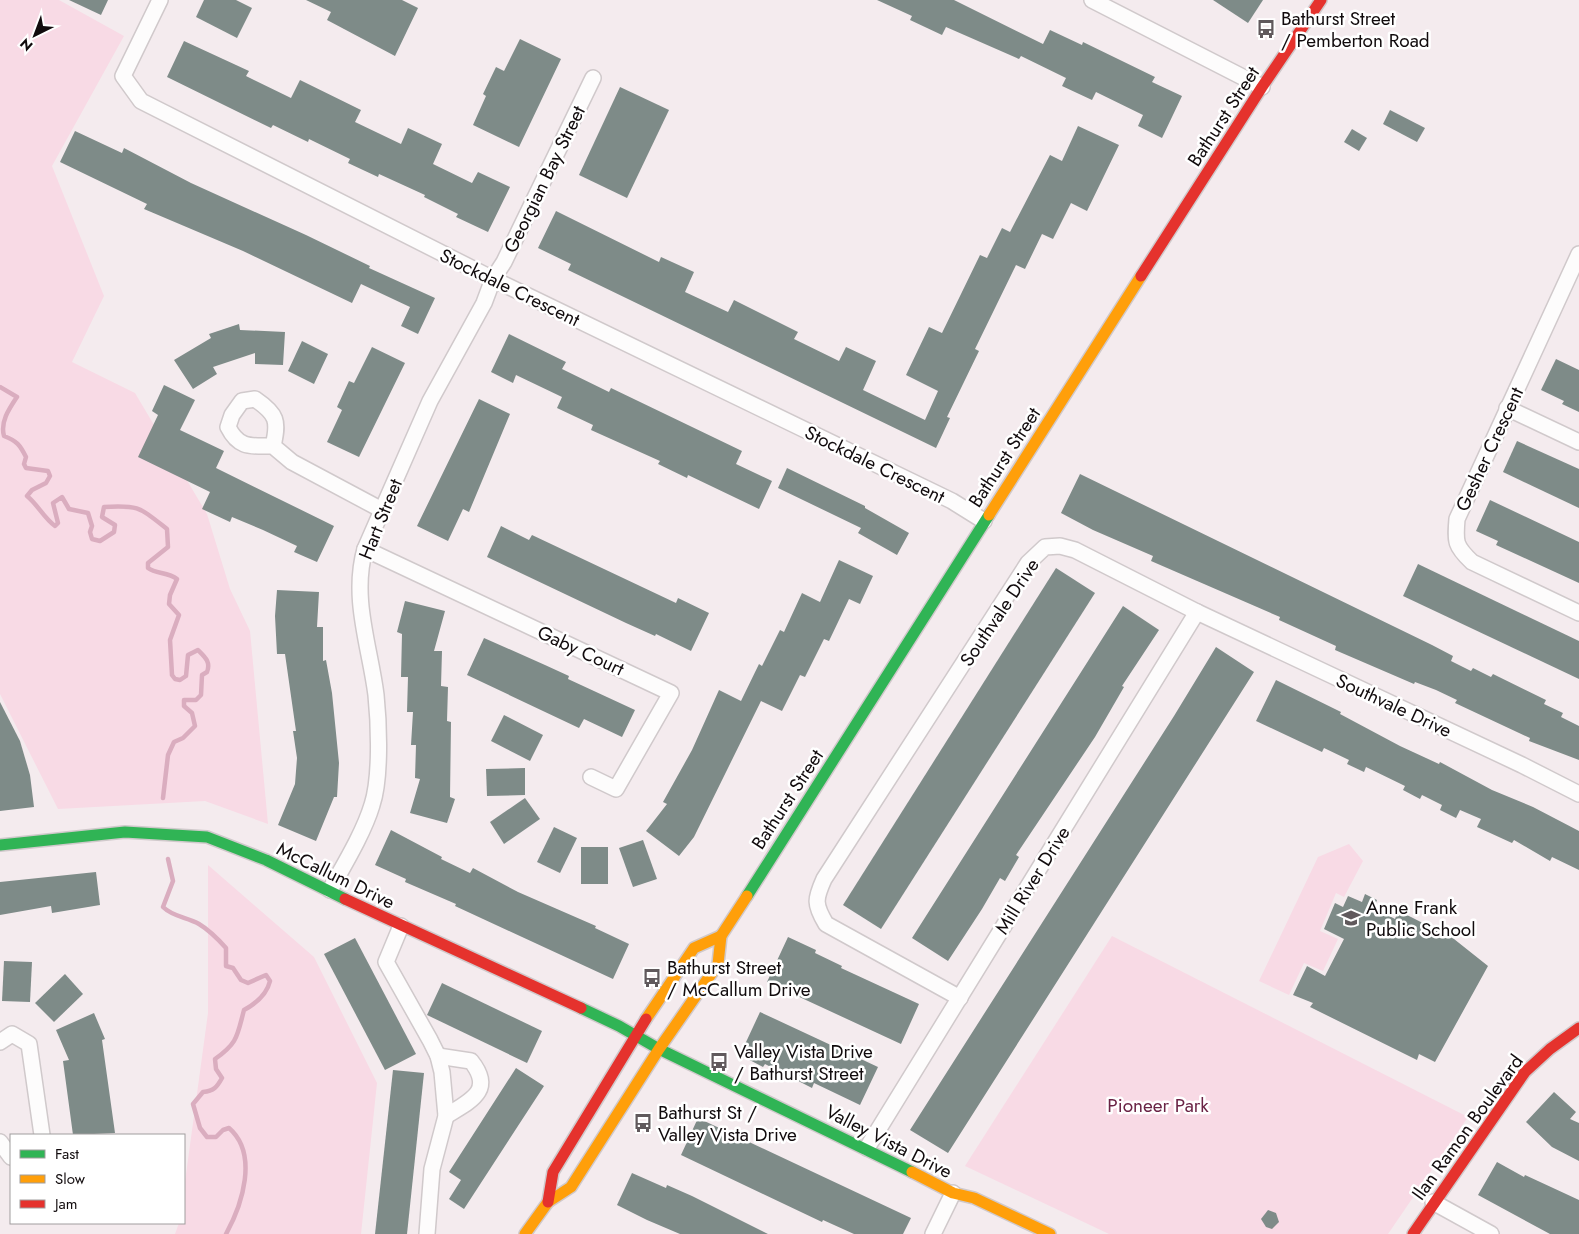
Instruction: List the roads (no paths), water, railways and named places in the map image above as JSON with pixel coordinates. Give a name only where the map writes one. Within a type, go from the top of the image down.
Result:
[{"type":"main road","name":"Bathurst Street","points":[[525,1234],[548,1202],[570,1187],[659,1049],[718,964],[721,936],[984,521],[1262,87],[1320,0]]},
{"type":"main road","name":"McCallum Drive","points":[[0,845],[125,832],[207,837],[266,860],[330,890],[401,926],[636,1035],[659,1049]]},
{"type":"main road","name":"Bathurst Street","points":[[548,1202],[553,1172],[636,1035],[694,948],[721,936]]},
{"type":"main road","name":"Ilan Ramon Boulevard","points":[[1413,1234],[1433,1202],[1525,1072],[1550,1049],[1579,1028]]},
{"type":"main road","name":"Valley Vista Drive","points":[[659,1049],[867,1148],[953,1193],[974,1198],[1050,1234]]},
{"type":"street","name":"Stockdale Crescent","points":[[160,0],[123,76],[141,101],[493,279],[952,501],[984,521]]},
{"type":"street","points":[[1092,0],[1262,87]]},
{"type":"street","name":"Georgian Bay Street","points":[[493,279],[504,262],[593,78]]},
{"type":"street","name":"Gesher Crescent","points":[[1577,262],[1507,408],[1457,519],[1455,536],[1458,549],[1472,562],[1579,613]]},
{"type":"street","name":"Hart Street","points":[[330,890],[372,805],[378,768],[376,696],[362,622],[360,565],[365,549],[430,401],[484,303],[493,279]]},
{"type":"street","points":[[1507,408],[1579,442]]},
{"type":"street","points":[[273,446],[292,462],[382,510]]},
{"type":"street","name":"Southvale Drive","points":[[960,998],[826,924],[818,911],[816,897],[824,878],[1028,563],[1045,547],[1060,546],[1075,550],[1197,612],[1522,765],[1579,794]]},
{"type":"street","name":"Gaby Court","points":[[365,549],[670,693],[616,789],[591,777]]},
{"type":"street","name":"Mill River Drive","points":[[867,1148],[1197,612]]},
{"type":"street","points":[[401,926],[386,962],[438,1056],[444,1087],[446,1116],[432,1169],[427,1234]]},
{"type":"street","points":[[0,1042],[12,1034],[29,1044],[42,1134]]},
{"type":"street","points":[[438,1056],[471,1061],[481,1073],[480,1089],[472,1100],[446,1116]]},
{"type":"street","points":[[0,1142],[10,1156]]},
{"type":"street","points":[[934,1234],[953,1193]]},
{"type":"street","points":[[1433,1202],[1491,1234]]},
{"type":"waterway","points":[[0,387],[17,397],[4,421],[4,436],[20,446],[26,457],[24,464],[26,468],[48,471],[50,476],[46,483],[32,490],[27,496],[51,523],[55,526],[58,523],[53,503],[62,497],[69,509],[88,513],[92,526],[90,532],[92,539],[100,541],[114,532],[115,525],[102,517],[104,507],[132,507],[138,509],[167,529],[168,547],[148,563],[148,568],[177,579],[170,595],[169,604],[179,615],[170,640],[172,675],[175,679],[180,680],[186,676],[188,655],[198,650],[205,657],[208,665],[207,672],[202,675],[201,695],[196,700],[184,700],[184,706],[192,713],[195,726],[183,738],[174,742],[168,755],[163,798]]},
{"type":"waterway","points":[[168,859],[173,881],[163,907],[171,913],[199,924],[213,935],[226,948],[226,966],[233,968],[241,980],[248,983],[266,975],[270,981],[260,998],[244,1010],[236,1038],[215,1059],[216,1069],[222,1078],[217,1086],[213,1090],[203,1092],[193,1104],[200,1128],[207,1137],[216,1137],[223,1130],[229,1128],[238,1139],[243,1151],[245,1180],[242,1195],[226,1234]]},
{"type":"place","name":"Bathurst Street / Pemberton Road","points":[[1266,29]]},
{"type":"place","name":"Anne Frank Public School","points":[[1351,918]]},
{"type":"place","name":"Bathurst Street / McCallum Drive","points":[[652,978]]},
{"type":"place","name":"Valley Vista Drive / Bathurst Street","points":[[719,1062]]},
{"type":"place","name":"Bathurst St / Valley Vista Drive","points":[[643,1123]]},
{"type":"park label","name":"Pioneer Park","points":[[1158,1105]]}]
